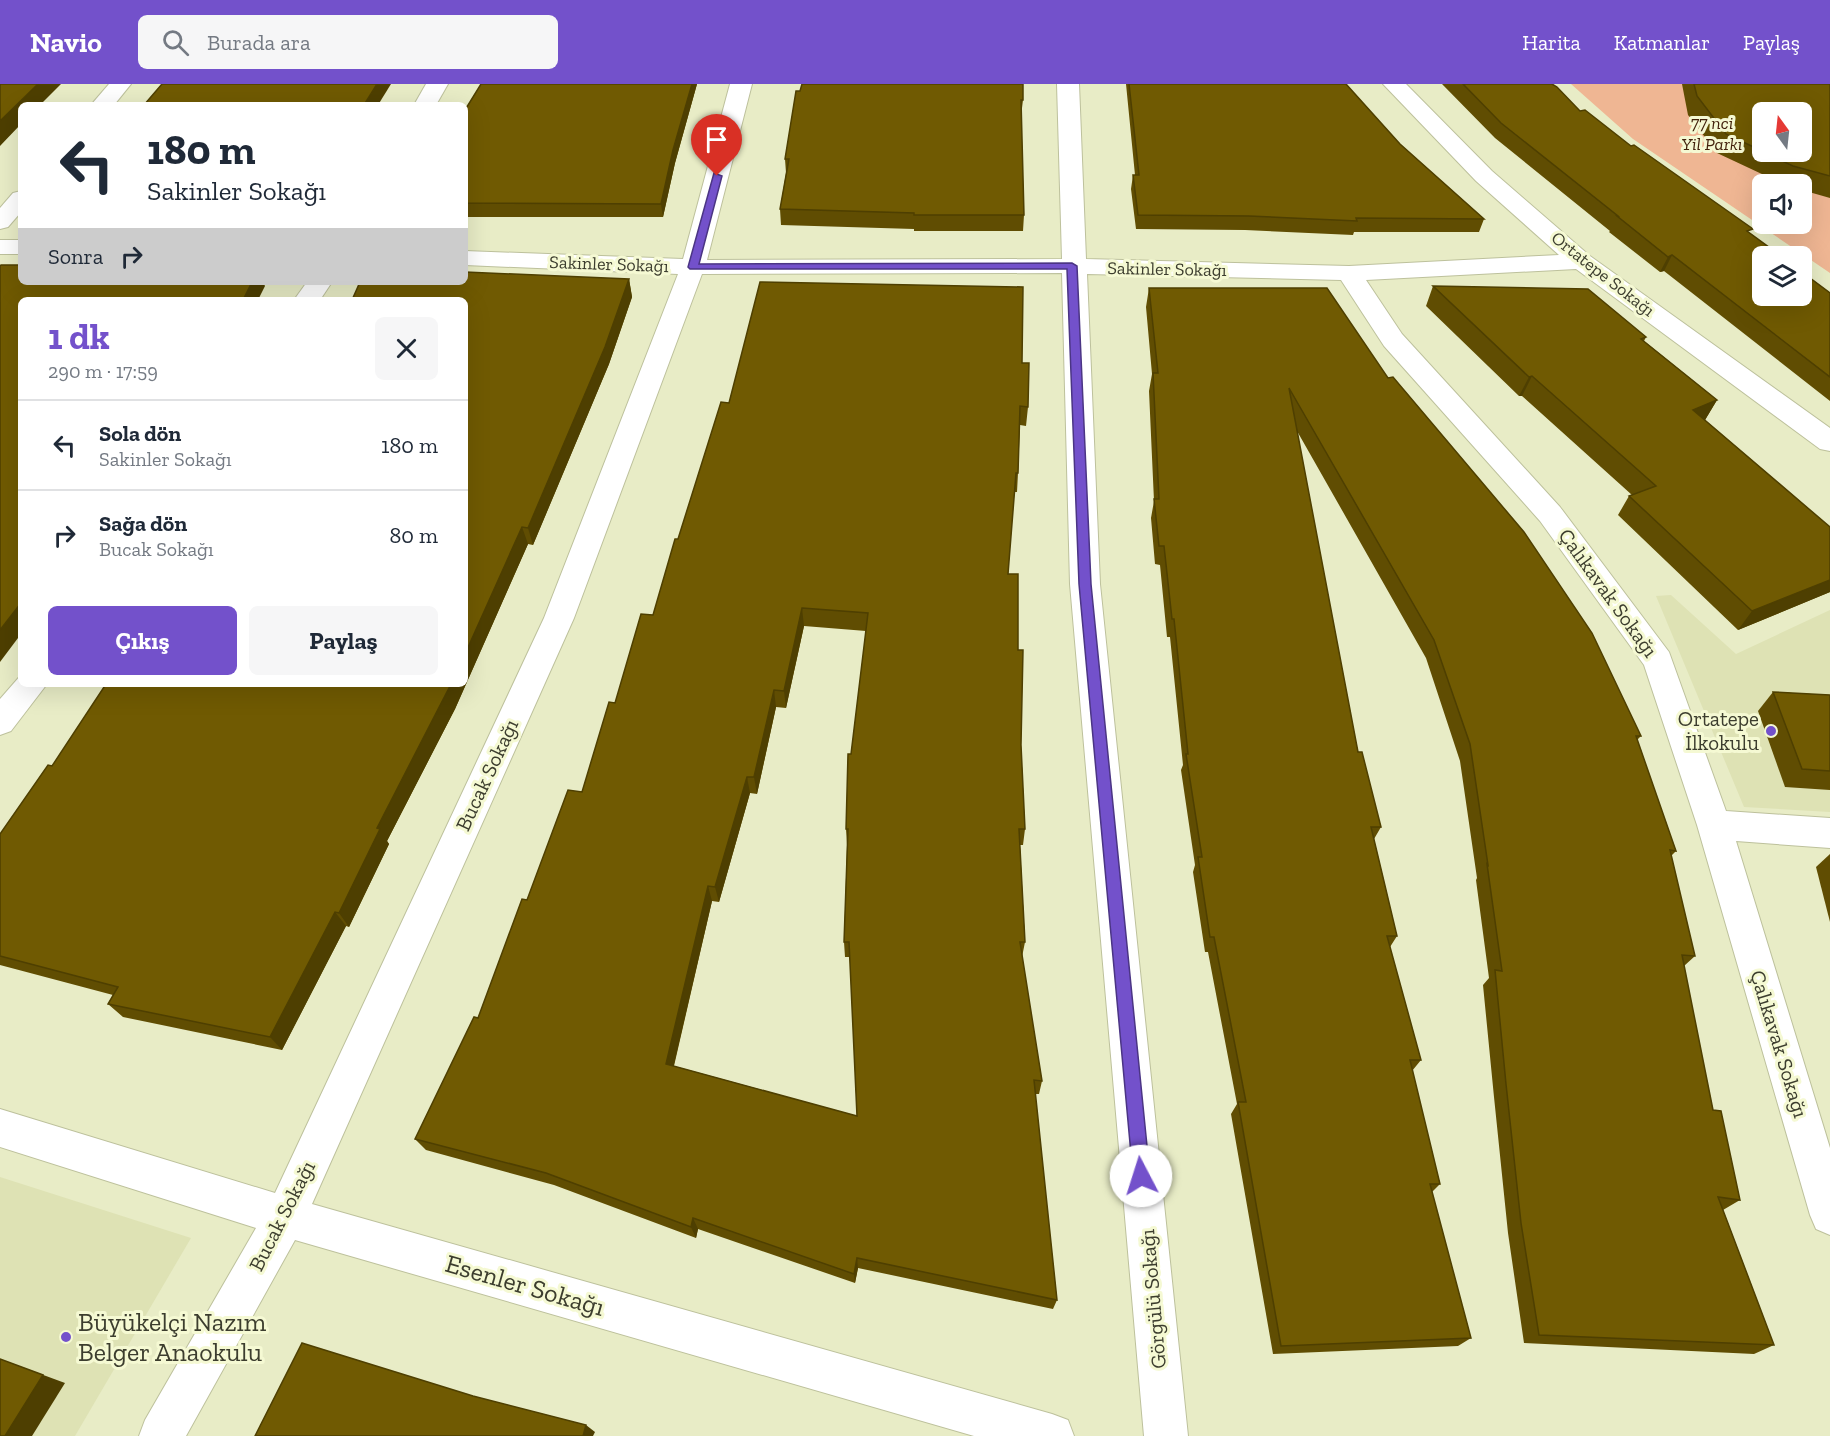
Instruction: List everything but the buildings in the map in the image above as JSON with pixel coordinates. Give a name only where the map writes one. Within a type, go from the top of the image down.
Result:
[{"type":"street","points":[[105,102],[120,84]]},
{"type":"street","points":[[427,102],[437,84]]},
{"type":"street","name":"Bucak Sokağı","points":[[161,1436],[285,1217],[559,618],[693,267],[741,84]]},
{"type":"street","name":"Görgülü Sokağı","points":[[1068,84],[1072,266],[1085,584],[1166,1436]]},
{"type":"street","name":"Ortatepe Sokağı","points":[[1394,84],[1485,176],[1581,261],[1830,442]]},
{"type":"street","points":[[0,222],[18,201]]},
{"type":"street","points":[[0,247],[18,247]]},
{"type":"street","name":"Sakinler Sokağı","points":[[468,258],[693,267],[1072,266],[1349,273],[1581,261]]},
{"type":"street","name":"Çalıkavak Sokağı","points":[[1349,273],[1393,340],[1550,514],[1658,661],[1714,825],[1830,1215]]},
{"type":"street","points":[[0,722],[29,687]]},
{"type":"street","points":[[1714,825],[1830,833]]},
{"type":"street","name":"Esenler Sokağı","points":[[0,1128],[285,1217],[1052,1436]]},
{"type":"shaded area","name":"Ortatepe İlkokulu","points":[[1671,595],[1736,654],[1830,610],[1830,812],[1744,807],[1656,596]]},
{"type":"shaded area","name":"Büyükelçi Nazım Belger Anaokulu","points":[[0,1177],[191,1238],[75,1436],[0,1436]]},
{"type":"green space","name":"77 nci Yil Parkı","points":[[1571,84],[1830,84],[1830,273],[1812,261],[1812,246],[1790,246],[1773,234],[1812,234],[1812,174],[1752,174],[1752,220],[1633,139]]},
{"type":"place","name":"Ortatepe İlkokulu","points":[[1771,731]]},
{"type":"place","name":"Büyükelçi Nazım Belger Anaokulu","points":[[66,1337]]},
{"type":"route","points":[[717,176],[693,267],[1072,266],[1085,584],[1141,1176]]}]
